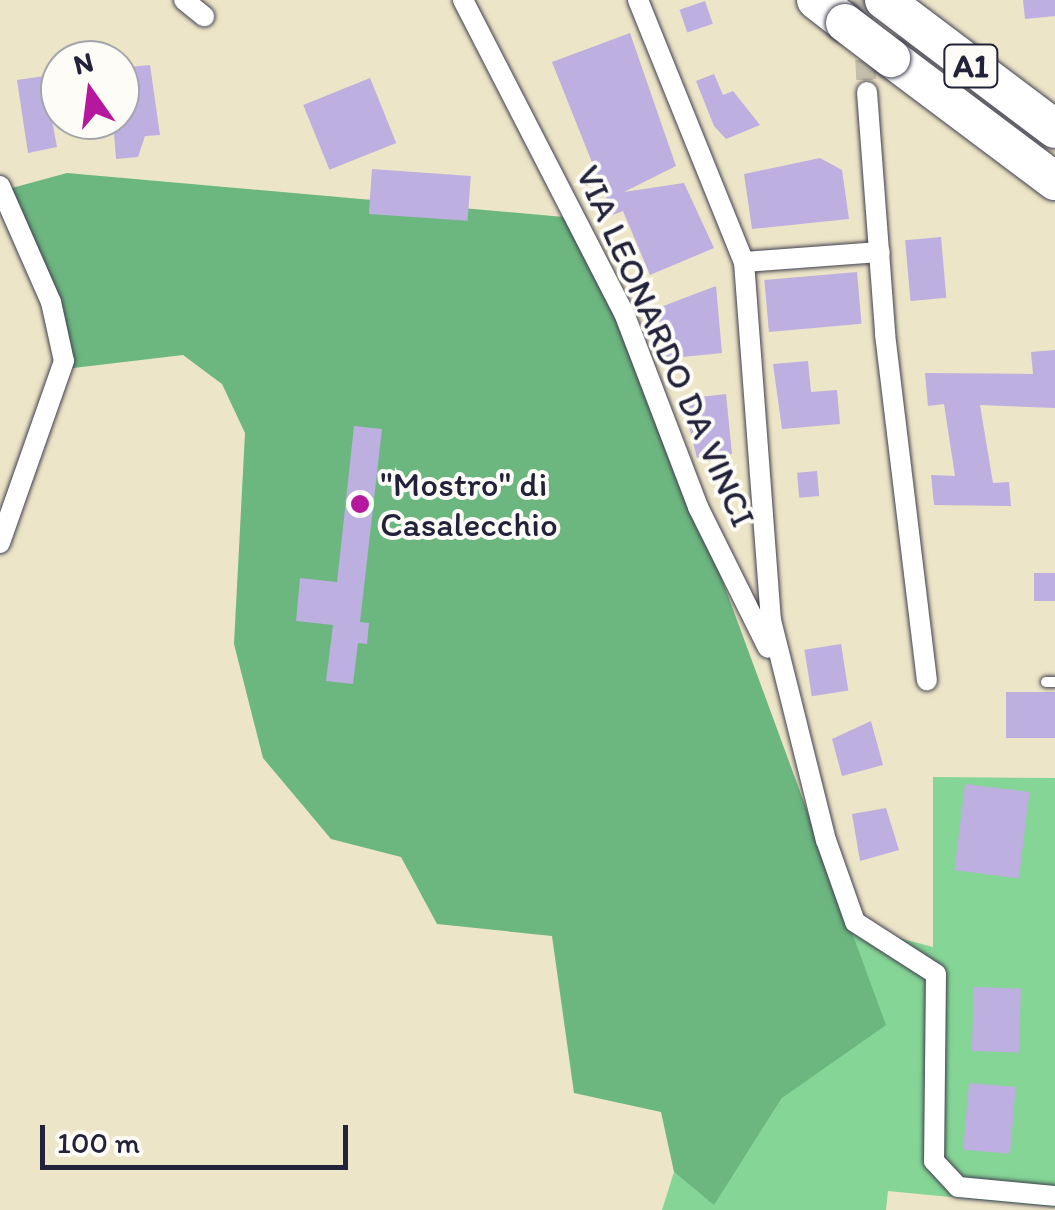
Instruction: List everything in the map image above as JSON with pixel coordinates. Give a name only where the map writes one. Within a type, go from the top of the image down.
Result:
[{"type":"highway","name":"A1","points":[[885,1],[1055,129]]},
{"type":"highway","name":"A1","points":[[830,11],[1055,181]]},
{"type":"street","points":[[184,0],[204,16]]},
{"type":"street","name":"VIA LEONARDO DA VINCI","points":[[463,0],[624,313],[656,410],[778,667]]},
{"type":"street","name":"VIA LEONARDO DA VINCI","points":[[638,0],[744,262],[771,620],[778,667],[846,904],[878,943],[936,974],[934,1161],[958,1187],[1055,1196]]},
{"type":"street","points":[[867,92],[885,334],[928,680]]},
{"type":"street","points":[[0,186],[51,302],[64,361],[0,543]]},
{"type":"street","points":[[744,262],[880,252]]},
{"type":"green space","points":[[67,173],[564,217],[642,362],[886,1025],[782,1098],[714,1205],[674,1172],[661,1112],[574,1093],[552,936],[437,924],[401,857],[331,839],[263,758],[234,644],[245,433],[222,384],[183,355],[65,369],[1,191]]},
{"type":"green space","points":[[933,777],[1055,778],[1055,1207],[888,1191],[886,1210],[662,1210],[674,1172],[714,1204],[782,1098],[824,1064],[841,906],[884,934],[933,947]]},
{"type":"building","points":[[1023,0],[1055,0],[1055,16],[1025,19]]},
{"type":"building","points":[[705,1],[713,24],[687,32],[679,10]]},
{"type":"building","points":[[630,33],[676,166],[624,192],[684,183],[714,248],[650,275],[623,211],[613,215],[552,62]]},
{"type":"building","points":[[150,65],[160,135],[145,136],[138,157],[116,159],[115,140],[140,140],[140,66]]},
{"type":"building","points":[[714,74],[723,95],[733,91],[760,125],[726,139],[714,126],[696,81]]},
{"type":"building","points":[[40,77],[40,140],[56,140],[57,147],[28,153],[17,80]]},
{"type":"building","points":[[370,78],[396,143],[329,170],[303,105]]},
{"type":"building","points":[[820,158],[842,170],[849,219],[752,229],[744,174]]},
{"type":"building","points":[[372,169],[471,176],[468,221],[369,214]]},
{"type":"building","points":[[941,237],[946,298],[910,301],[905,240]]},
{"type":"building","points":[[857,272],[862,324],[769,332],[764,280]]},
{"type":"building","points":[[716,286],[722,353],[662,359],[658,308]]},
{"type":"building","points":[[1055,350],[1055,408],[980,405],[993,483],[1009,482],[1011,506],[934,505],[931,475],[955,476],[944,404],[928,406],[925,373],[1033,374],[1031,352]]},
{"type":"building","points":[[808,361],[811,392],[837,390],[840,424],[782,429],[773,364]]},
{"type":"building","points":[[726,394],[732,454],[697,458],[682,399]]},
{"type":"building","name":"\"Mostro\" di Casalecchio","points":[[354,426],[382,429],[360,622],[369,623],[367,644],[358,643],[353,684],[326,681],[333,625],[296,621],[300,578],[337,582]]},
{"type":"building","points":[[817,471],[819,496],[799,498],[797,473]]},
{"type":"building","points":[[1034,573],[1055,573],[1055,601],[1034,601]]},
{"type":"building","points":[[841,644],[848,690],[812,696],[804,650]]},
{"type":"building","points":[[1006,692],[1055,692],[1055,738],[1006,738]]},
{"type":"building","points":[[871,721],[883,765],[842,776],[832,739]]},
{"type":"building","points":[[965,784],[1030,792],[1019,878],[954,870]]},
{"type":"building","points":[[886,808],[899,850],[860,861],[852,814]]},
{"type":"building","points":[[974,987],[1021,989],[1019,1053],[972,1051]]},
{"type":"building","points":[[969,1083],[1016,1087],[1010,1154],[963,1150]]},
{"type":"tunnel","points":[[862,0],[867,92]]},
{"type":"place","name":"\"Mostro\" di Casalecchio","points":[[360,504]]}]
